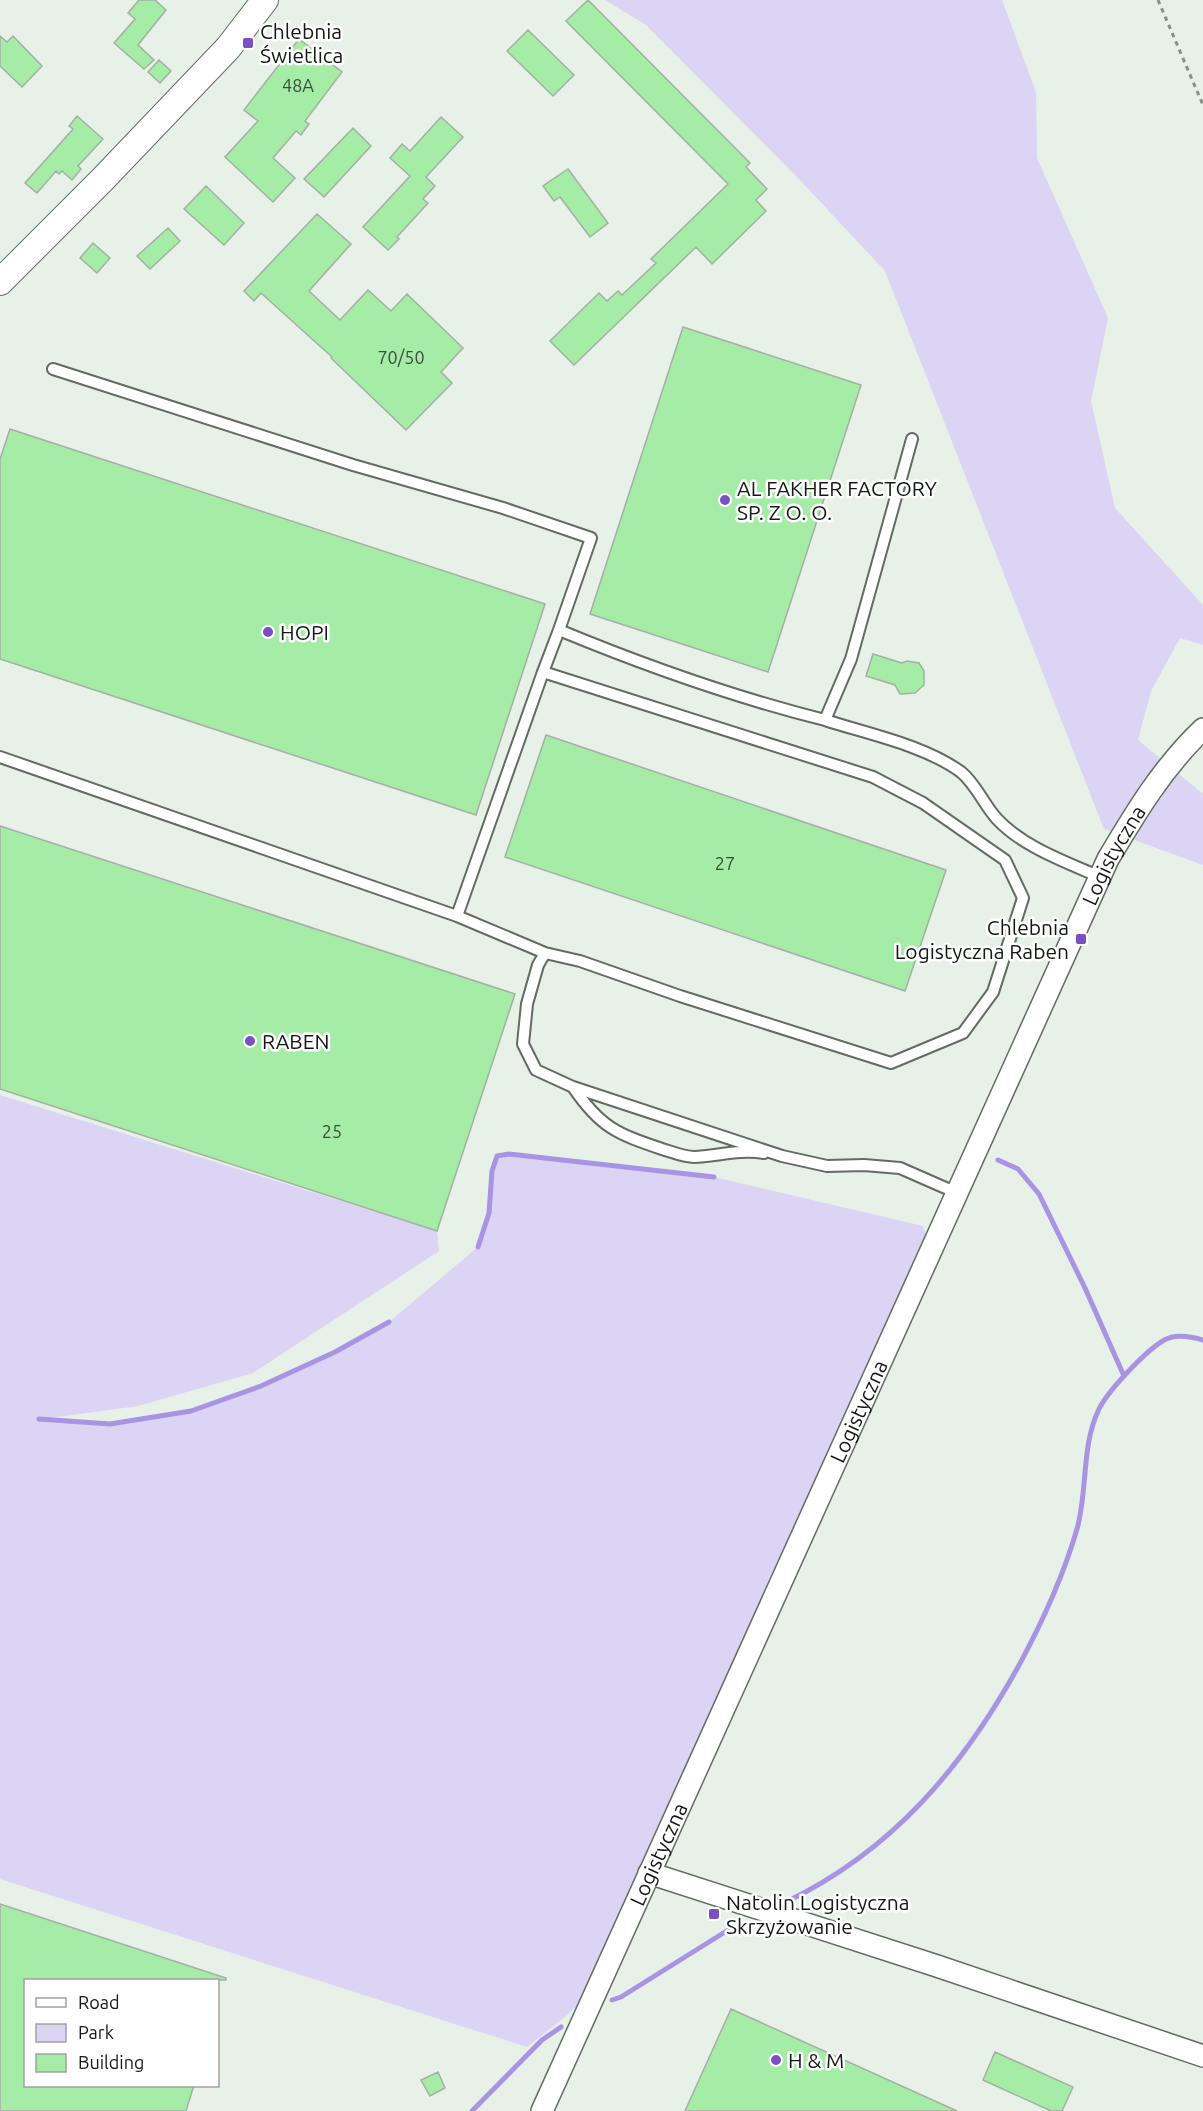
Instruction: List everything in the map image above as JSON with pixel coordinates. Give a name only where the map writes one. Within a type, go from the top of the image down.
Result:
[{"type":"street","points":[[0,282],[102,180],[228,48],[265,0]]},
{"type":"street","name":"Logistyczna","points":[[542,2111],[1108,859],[1143,800],[1181,750],[1203,729]]},
{"type":"street","points":[[650,1873],[937,1965],[1203,2056]]},
{"type":"lane","points":[[53,369],[353,465],[503,508],[591,538],[457,916]]},
{"type":"lane","points":[[825,720],[851,659],[912,439]]},
{"type":"lane","points":[[559,630],[633,661],[718,690],[825,720],[898,743],[941,760],[963,773],[998,820],[1021,838],[1056,858],[1100,877]]},
{"type":"lane","points":[[0,757],[457,916],[545,954],[580,961],[680,996],[891,1063],[963,1033],[993,992],[1023,898],[1005,860],[923,803],[873,777],[543,672]]},
{"type":"lane","points":[[545,954],[538,965],[527,1004],[523,1044],[536,1070],[573,1087],[782,1156]]},
{"type":"lane","points":[[573,1087],[585,1106],[605,1125],[629,1138],[691,1157],[757,1152],[827,1166],[864,1165],[900,1168],[957,1193]]},
{"type":"path","points":[[1158,0],[1203,105]]},
{"type":"green space","points":[[605,0],[1002,0],[1036,92],[1037,158],[1108,318],[1091,401],[1115,508],[1203,605],[1203,645],[1180,638],[1151,691],[1138,740],[1203,794],[1203,865],[1104,829],[885,271],[799,179],[646,25]]},
{"type":"green space","points":[[0,1095],[437,1231],[439,1251],[253,1373],[138,1406],[43,1419],[110,1424],[191,1411],[261,1386],[335,1352],[389,1322],[478,1247],[489,1213],[492,1171],[497,1156],[509,1154],[714,1177],[923,1226],[931,1250],[598,1987],[527,2047],[0,1879]]},
{"type":"building","points":[[139,0],[155,0],[166,10],[138,45],[154,60],[144,69],[114,43],[135,19],[128,13]]},
{"type":"building","points":[[588,0],[750,163],[746,167],[767,189],[756,200],[766,211],[712,264],[696,247],[574,365],[550,341],[599,293],[607,301],[618,291],[622,295],[656,263],[651,259],[728,184],[566,21]]},
{"type":"building","points":[[528,30],[574,75],[553,96],[507,51]]},
{"type":"building","points":[[0,36],[7,42],[13,36],[42,66],[22,87],[0,66]]},
{"type":"building","points":[[299,39],[342,72],[305,121],[309,124],[301,135],[296,131],[273,158],[295,178],[273,202],[225,157],[258,121],[244,110]]},
{"type":"building","points":[[159,60],[171,71],[160,83],[148,72]]},
{"type":"building","points":[[77,116],[103,139],[78,166],[81,169],[72,180],[62,171],[59,174],[56,171],[37,193],[25,183],[73,129],[69,126]]},
{"type":"building","points":[[441,117],[463,137],[426,177],[435,186],[423,199],[428,203],[388,250],[363,227],[410,176],[390,158],[402,144],[410,151]]},
{"type":"building","points":[[353,128],[371,146],[324,197],[304,179]]},
{"type":"building","points":[[568,169],[608,223],[590,237],[560,197],[554,201],[543,186]]},
{"type":"building","points":[[206,186],[244,223],[224,245],[184,209]]},
{"type":"building","points":[[317,214],[351,244],[309,291],[340,320],[368,290],[391,311],[407,294],[463,348],[441,372],[452,383],[406,430],[332,357],[261,293],[254,301],[244,291]]},
{"type":"building","points":[[168,228],[180,241],[150,269],[137,256]]},
{"type":"building","points":[[93,243],[110,258],[97,273],[80,258]]},
{"type":"building","name":"AL FAKHER FACTORY SP. Z O. O.","points":[[683,327],[861,385],[768,672],[590,614]]},
{"type":"building","name":"HOPI","points":[[10,429],[545,604],[476,815],[0,659],[0,459]]},
{"type":"building","points":[[873,654],[902,663],[907,661],[919,663],[924,671],[924,685],[915,693],[900,694],[895,685],[866,676]]},
{"type":"building","points":[[546,735],[946,870],[905,991],[505,857]]},
{"type":"building","name":"RABEN","points":[[0,826],[515,994],[437,1231],[0,1089]]},
{"type":"building","points":[[0,1904],[226,1978],[226,1980],[24,1979],[24,2087],[193,2087],[186,2111],[0,2111]]},
{"type":"building","name":"H & M","points":[[731,2009],[957,2111],[685,2111]]},
{"type":"building","points":[[995,2052],[1073,2087],[1062,2111],[1051,2111],[983,2080]]},
{"type":"building","points":[[438,2072],[445,2088],[430,2096],[421,2080]]},
{"type":"waterway","points":[[478,1247],[489,1213],[492,1171],[497,1156],[509,1154],[714,1177]]},
{"type":"waterway","points":[[998,1160],[1018,1169],[1039,1194],[1085,1288],[1124,1376]]},
{"type":"waterway","points":[[39,1419],[110,1424],[191,1411],[261,1386],[335,1352],[389,1322]]},
{"type":"waterway","points":[[786,1902],[859,1858],[891,1832],[921,1803],[973,1739],[1027,1650],[1065,1565],[1077,1529],[1083,1499],[1087,1453],[1093,1423],[1099,1409],[1132,1368],[1154,1347],[1172,1337],[1191,1337],[1203,1340]]},
{"type":"waterway","points":[[612,2000],[621,1997],[733,1927]]},
{"type":"waterway","points":[[472,2111],[542,2040],[561,2027]]},
{"type":"place","name":"Chlebnia Świetlica","points":[[248,43]]},
{"type":"place","name":"AL FAKHER FACTORY SP. Z O. O.","points":[[725,500]]},
{"type":"place","name":"HOPI","points":[[268,632]]},
{"type":"place","name":"Chlebnia Logistyczna Raben","points":[[1081,939]]},
{"type":"place","name":"RABEN","points":[[250,1041]]},
{"type":"place","name":"Natolin Logistyczna Skrzyżowanie","points":[[714,1914]]},
{"type":"place","name":"H & M","points":[[776,2060]]}]
